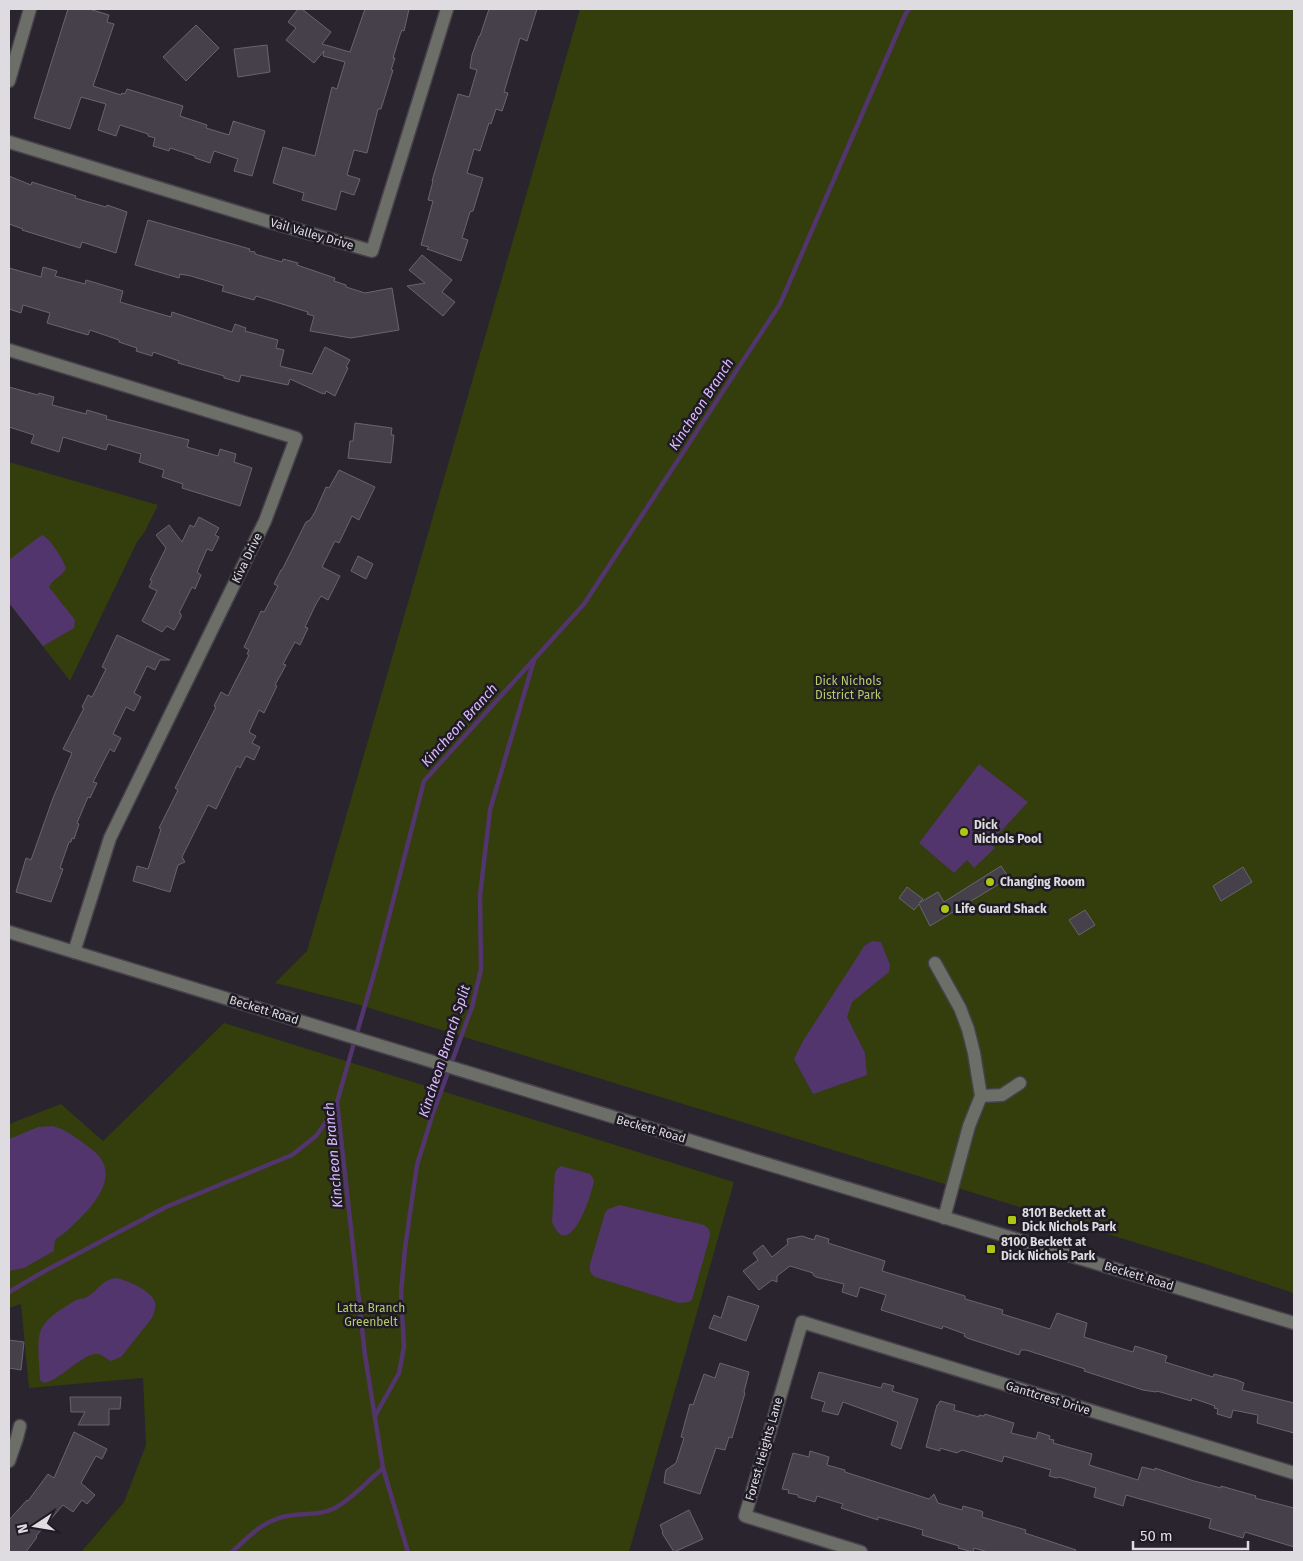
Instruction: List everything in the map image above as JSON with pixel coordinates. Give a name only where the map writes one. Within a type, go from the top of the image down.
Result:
[{"type":"street","points":[[9,81],[30,9]]},
{"type":"street","name":"Vail Valley Drive","points":[[9,142],[270,222],[372,251],[447,9]]},
{"type":"street","name":"Kiva Drive","points":[[9,350],[296,438],[265,521],[110,838],[74,952]]},
{"type":"street","name":"Beckett Road","points":[[9,932],[465,1071],[638,1126],[755,1159],[1294,1323]]},
{"type":"street","points":[[935,962],[960,1008],[968,1029],[974,1053],[980,1096],[969,1126],[944,1218]]},
{"type":"street","points":[[980,1096],[1002,1095],[1020,1083]]},
{"type":"street","name":"Ganttcrest Drive","points":[[802,1322],[1294,1473]]},
{"type":"street","name":"Forest Heights Lane","points":[[802,1322],[745,1516],[861,1552]]},
{"type":"street","points":[[9,1460],[20,1426]]},
{"type":"green space","name":"Dick Nichols District Park","points":[[580,9],[1294,9],[1294,1293],[1199,1262],[353,1003],[275,983],[307,951]]},
{"type":"green space","points":[[9,462],[158,505],[144,533],[137,542],[70,681],[9,603]]},
{"type":"green space","name":"Latta Branch Greenbelt","points":[[224,1023],[734,1182],[629,1552],[81,1552],[124,1502],[146,1445],[143,1378],[29,1388],[21,1304],[9,1308],[9,1124],[61,1104],[103,1141]]},
{"type":"shaded area","points":[[43,535],[56,550],[66,568],[49,587],[75,620],[74,628],[43,646],[9,603],[9,560]]},
{"type":"shaded area","points":[[979,764],[1028,802],[990,843],[995,848],[974,868],[967,860],[954,873],[919,843]]},
{"type":"shaded area","points":[[872,941],[881,942],[890,965],[889,972],[852,1002],[847,1017],[865,1053],[867,1075],[813,1094],[794,1059],[803,1041],[864,946]]},
{"type":"shaded area","points":[[53,1126],[77,1138],[100,1158],[105,1169],[105,1180],[95,1201],[87,1212],[56,1239],[54,1251],[24,1268],[9,1271],[9,1139],[38,1127]]},
{"type":"shaded area","points":[[561,1166],[590,1174],[594,1180],[589,1199],[579,1222],[572,1231],[565,1235],[559,1233],[552,1222],[555,1173]]},
{"type":"shaded area","points":[[620,1205],[704,1225],[708,1228],[710,1236],[692,1300],[679,1303],[595,1277],[592,1274],[590,1264],[605,1213],[608,1209]]},
{"type":"shaded area","points":[[115,1278],[138,1286],[153,1298],[155,1306],[152,1318],[121,1357],[111,1361],[99,1354],[91,1355],[58,1377],[44,1383],[40,1380],[38,1347],[43,1325],[61,1309],[76,1300],[87,1297],[103,1284]]},
{"type":"building","points":[[68,9],[89,9],[109,15],[107,22],[114,24],[93,86],[121,95],[122,93],[125,94],[127,89],[183,106],[180,116],[207,125],[206,128],[229,135],[234,123],[233,121],[265,131],[252,176],[234,171],[238,159],[214,151],[210,163],[170,148],[169,151],[153,146],[155,138],[120,125],[116,136],[98,130],[106,104],[81,97],[70,129],[34,118]]},
{"type":"building","points":[[298,9],[302,9],[331,32],[322,44],[350,52],[365,9],[409,9],[404,31],[402,30],[393,58],[395,58],[391,70],[393,70],[381,109],[378,109],[367,153],[354,150],[347,175],[360,179],[354,195],[341,191],[336,210],[302,200],[304,193],[273,183],[283,147],[315,156],[332,87],[337,89],[345,62],[323,56],[324,51],[314,63],[286,40],[296,28],[288,22]]},
{"type":"building","points":[[489,9],[537,9],[527,41],[520,38],[504,92],[508,93],[502,111],[496,109],[491,124],[489,123],[480,151],[474,149],[467,173],[483,178],[462,238],[468,240],[461,261],[421,245],[433,201],[428,200],[432,181],[458,94],[469,97],[477,70],[470,68],[472,55]]},
{"type":"building","points":[[196,25],[219,48],[186,81],[163,57]]},
{"type":"building","points":[[267,45],[270,72],[238,77],[234,49]]},
{"type":"building","points":[[9,176],[31,185],[32,182],[76,196],[75,198],[106,207],[107,205],[127,212],[116,253],[82,242],[80,248],[22,230],[9,224]]},
{"type":"building","points":[[148,220],[250,249],[249,251],[255,252],[255,254],[282,262],[283,259],[298,263],[297,265],[335,278],[334,281],[346,285],[346,287],[365,293],[392,288],[399,330],[351,338],[310,331],[314,316],[307,314],[308,312],[256,296],[254,300],[222,291],[224,286],[191,276],[180,274],[179,278],[135,265]]},
{"type":"building","points":[[422,255],[452,280],[442,292],[455,302],[443,316],[407,286],[425,283],[409,270]]},
{"type":"building","points":[[43,267],[57,271],[55,276],[85,284],[86,280],[123,291],[120,302],[171,317],[172,312],[232,332],[235,324],[246,328],[245,331],[278,340],[276,348],[284,350],[280,366],[312,374],[325,347],[350,360],[346,367],[348,368],[335,396],[326,391],[325,394],[321,393],[290,379],[288,385],[241,375],[239,382],[178,363],[179,361],[153,352],[152,356],[136,351],[137,348],[90,330],[88,335],[47,323],[50,313],[23,305],[21,313],[9,309],[9,268],[41,277]]},
{"type":"building","points":[[9,387],[38,395],[39,393],[54,397],[52,405],[86,414],[87,410],[107,416],[106,419],[189,440],[187,447],[218,456],[220,449],[236,454],[234,462],[252,468],[240,506],[182,488],[183,484],[162,477],[164,470],[139,462],[141,454],[108,444],[106,450],[63,437],[59,452],[31,443],[34,435],[9,427]]},
{"type":"building","points":[[355,423],[392,428],[391,435],[394,435],[391,463],[348,458],[350,441],[353,441]]},
{"type":"building","points":[[339,470],[375,487],[359,520],[352,516],[339,543],[335,541],[322,567],[340,576],[328,600],[321,596],[316,604],[305,627],[308,628],[300,645],[295,642],[283,664],[286,665],[275,685],[277,686],[264,713],[259,710],[249,732],[256,736],[252,743],[260,747],[254,760],[246,756],[240,768],[237,766],[216,809],[208,805],[182,857],[185,862],[178,865],[170,892],[133,881],[137,866],[148,869],[161,829],[159,828],[178,790],[175,788],[216,707],[214,706],[221,692],[228,696],[249,655],[247,654],[249,650],[244,647],[261,611],[264,612],[278,586],[274,584],[306,522],[310,520],[326,487],[329,488]]},
{"type":"building","points":[[199,517],[219,528],[215,535],[219,537],[212,551],[207,549],[197,572],[201,575],[195,589],[192,587],[179,613],[181,617],[174,630],[167,626],[162,632],[142,621],[157,591],[149,587],[152,581],[150,580],[166,548],[156,535],[169,525],[182,542],[190,525],[194,527]]},
{"type":"building","points":[[358,556],[373,564],[366,579],[351,571]]},
{"type":"building","points":[[117,635],[170,660],[160,660],[155,670],[147,666],[134,693],[141,697],[134,711],[126,707],[113,734],[121,738],[114,752],[110,749],[93,782],[97,783],[90,798],[88,797],[77,823],[79,824],[74,839],[72,838],[71,842],[69,842],[60,868],[63,869],[51,902],[16,892],[26,858],[31,860],[53,798],[72,753],[63,749],[84,708],[82,707],[88,695],[92,697],[106,669],[102,667]]},
{"type":"building","points":[[1001,866],[1009,878],[930,926],[919,904],[914,910],[899,898],[907,887],[923,899],[919,903],[938,892],[944,902]]},
{"type":"building","points":[[1243,867],[1252,882],[1221,901],[1213,886]]},
{"type":"building","points":[[1085,910],[1095,925],[1079,935],[1069,920]]},
{"type":"building","points":[[816,1235],[829,1239],[828,1243],[885,1261],[882,1271],[965,1296],[965,1299],[1003,1310],[1002,1314],[1050,1329],[1057,1313],[1087,1323],[1084,1337],[1133,1352],[1135,1346],[1167,1356],[1165,1362],[1213,1377],[1214,1374],[1237,1380],[1244,1383],[1242,1390],[1294,1403],[1294,1433],[1257,1423],[1258,1415],[1233,1410],[1231,1418],[1217,1414],[1218,1409],[1214,1408],[1215,1406],[1192,1398],[1191,1401],[1157,1391],[1143,1390],[1026,1350],[1021,1350],[1019,1355],[967,1338],[964,1336],[965,1334],[943,1326],[942,1329],[881,1310],[886,1295],[860,1287],[857,1297],[842,1292],[844,1284],[816,1277],[813,1273],[790,1266],[777,1276],[777,1282],[772,1280],[759,1290],[743,1271],[758,1260],[753,1253],[763,1245],[772,1257],[788,1244],[787,1239],[802,1236],[814,1240]]},
{"type":"building","points":[[728,1296],[759,1306],[746,1341],[709,1328],[714,1315],[721,1318]]},
{"type":"building","points":[[9,1340],[24,1342],[21,1370],[9,1368]]},
{"type":"building","points":[[720,1363],[749,1372],[732,1438],[729,1437],[725,1450],[716,1448],[700,1494],[664,1483],[665,1475],[666,1470],[676,1463],[684,1438],[681,1437],[690,1404],[693,1405],[704,1374],[715,1378]]},
{"type":"building","points":[[819,1372],[881,1388],[883,1383],[894,1386],[892,1391],[918,1399],[901,1449],[891,1445],[898,1422],[843,1402],[838,1415],[822,1411],[825,1402],[811,1398]]},
{"type":"building","points":[[70,1397],[121,1397],[120,1409],[109,1409],[109,1425],[78,1425],[85,1412],[71,1412]]},
{"type":"building","points":[[940,1401],[955,1405],[954,1410],[979,1417],[979,1415],[984,1416],[985,1414],[1014,1423],[1011,1433],[1036,1439],[1038,1432],[1050,1436],[1049,1439],[1054,1440],[1053,1443],[1092,1454],[1089,1465],[1138,1480],[1142,1467],[1155,1470],[1155,1468],[1194,1481],[1221,1488],[1221,1486],[1256,1496],[1255,1498],[1294,1508],[1294,1547],[1245,1532],[1243,1538],[1209,1528],[1211,1519],[1126,1495],[1123,1506],[1094,1497],[1096,1488],[1059,1477],[1049,1476],[1051,1470],[1004,1456],[1002,1462],[962,1450],[957,1453],[940,1448],[940,1451],[926,1447],[937,1405]]},
{"type":"building","points":[[74,1432],[107,1449],[102,1459],[96,1456],[81,1483],[95,1495],[87,1504],[82,1500],[73,1512],[63,1505],[36,1536],[26,1552],[9,1552],[9,1520],[28,1501],[48,1474],[54,1478]]},
{"type":"building","points":[[810,1451],[829,1457],[827,1465],[845,1470],[845,1472],[929,1499],[934,1494],[938,1503],[962,1510],[963,1506],[981,1511],[983,1512],[982,1517],[1026,1530],[1025,1533],[1076,1550],[1075,1552],[988,1552],[974,1548],[973,1552],[922,1535],[923,1530],[878,1517],[878,1520],[841,1508],[843,1504],[817,1496],[815,1502],[788,1493],[789,1490],[782,1489],[793,1453],[809,1457]]},
{"type":"building","points":[[689,1510],[703,1539],[674,1552],[662,1533],[660,1525]]},
{"type":"waterway","name":"Kincheon Branch","points":[[408,1552],[383,1468],[365,1355],[337,1102],[376,967],[424,781],[584,604],[780,304],[909,9]]},
{"type":"waterway","name":"Kincheon Branch Split","points":[[375,1416],[399,1373],[404,1347],[401,1293],[405,1248],[417,1165],[433,1113],[472,1007],[481,969],[480,896],[490,810],[534,660]]},
{"type":"waterway","points":[[9,1292],[166,1207],[292,1155],[316,1136],[331,1115],[336,1104]]},
{"type":"waterway","points":[[232,1552],[245,1539],[275,1519],[284,1516],[320,1513],[335,1508],[354,1495],[383,1468]]},
{"type":"place","name":"Dick Nichols Pool","points":[[964,832]]},
{"type":"place","name":"Changing Room","points":[[990,882]]},
{"type":"place","name":"Life Guard Shack","points":[[945,909]]},
{"type":"place","name":"8101 Beckett at Dick Nichols Park","points":[[1012,1220]]},
{"type":"place","name":"8100 Beckett at Dick Nichols Park","points":[[991,1249]]}]
